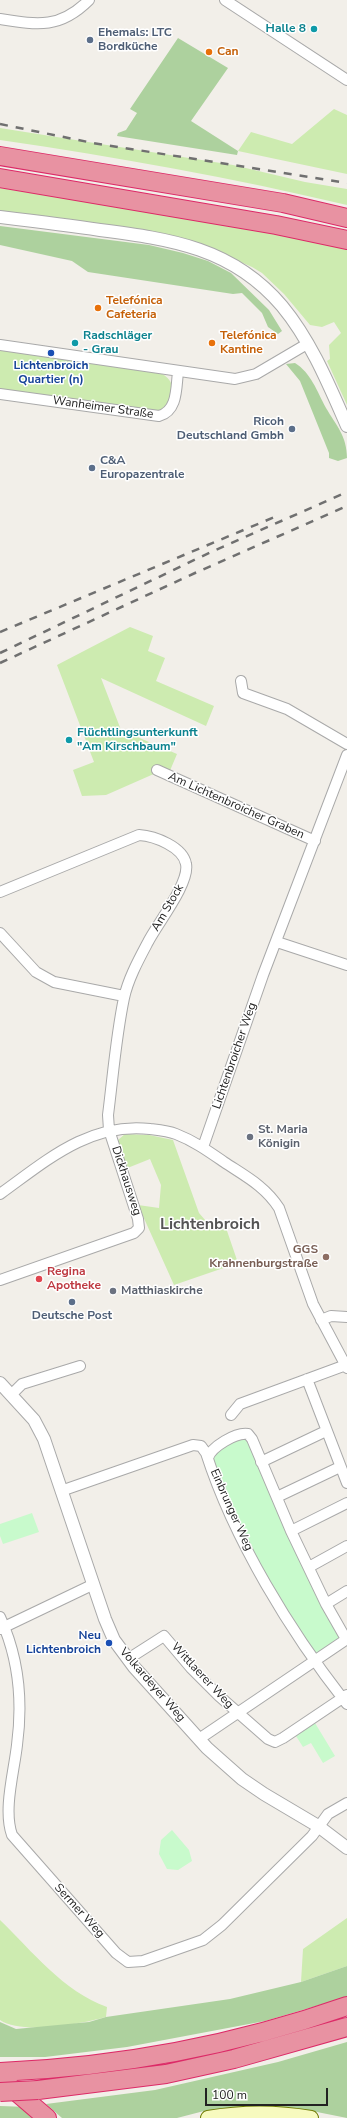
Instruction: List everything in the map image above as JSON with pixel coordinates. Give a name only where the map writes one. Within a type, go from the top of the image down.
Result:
[{"type":"highway","points":[[0,156],[283,203],[347,218]]},
{"type":"highway","points":[[0,178],[276,224],[347,240]]},
{"type":"highway","points":[[4,2072],[100,2065],[164,2054],[260,2033],[347,2006]]},
{"type":"highway","points":[[0,2092],[38,2090],[166,2074],[241,2057],[347,2027]]},
{"type":"highway","points":[[4,2072],[47,2118]]},
{"type":"main road","points":[[208,2118],[271,2113],[310,2118]]},
{"type":"street","points":[[0,18],[29,24],[64,20],[77,12],[89,0]]},
{"type":"street","points":[[225,0],[347,80]]},
{"type":"street","points":[[0,217],[148,236],[174,241],[208,252],[238,267],[268,291],[294,323],[330,386],[347,426]]},
{"type":"street","points":[[0,345],[227,378],[248,376],[266,368],[307,344]]},
{"type":"street","name":"Wanheimer Straße","points":[[0,394],[159,416],[167,413],[172,407],[178,372]]},
{"type":"street","points":[[240,681],[243,693],[287,709],[347,744]]},
{"type":"street","name":"Lichtenbroicher Weg","points":[[203,1147],[277,942],[347,755]]},
{"type":"street","name":"Am Lichtenbroicher Graben","points":[[157,770],[315,841]]},
{"type":"street","name":"Am Stock","points":[[0,892],[131,837],[147,836],[176,850],[183,856],[186,864],[183,882],[148,941],[124,996],[108,1115],[109,1130]]},
{"type":"street","points":[[0,933],[36,972],[54,982],[67,986],[124,996]]},
{"type":"street","points":[[277,942],[347,965]]},
{"type":"street","points":[[0,1194],[71,1146],[109,1130],[140,1128],[175,1134],[203,1147],[258,1183],[271,1194],[280,1208],[313,1304],[346,1367],[307,1379],[240,1404],[231,1415]]},
{"type":"street","name":"Dickhausweg","points":[[0,1280],[137,1231],[140,1224],[109,1130]]},
{"type":"street","points":[[321,1320],[331,1316],[347,1316]]},
{"type":"street","points":[[12,1394],[22,1384],[80,1366]]},
{"type":"street","points":[[307,1379],[347,1484]]},
{"type":"street","name":"Volkardeyer Weg","points":[[0,1383],[12,1394],[34,1420],[44,1439],[92,1585],[114,1640],[128,1659],[199,1739],[238,1776],[264,1794],[318,1826],[347,1848]]},
{"type":"street","points":[[262,1462],[326,1431]]},
{"type":"street","points":[[208,1458],[210,1453],[216,1447],[240,1434],[245,1434],[252,1439],[326,1604],[346,1639]]},
{"type":"street","name":"Einbrunger Weg","points":[[61,1491],[193,1446],[201,1446],[205,1449],[245,1543],[281,1610],[315,1661],[345,1699]]},
{"type":"street","points":[[277,1497],[340,1467]]},
{"type":"street","points":[[292,1531],[347,1503]]},
{"type":"street","points":[[309,1567],[347,1546]]},
{"type":"street","points":[[2,1628],[92,1585]]},
{"type":"street","points":[[326,1604],[347,1591]]},
{"type":"street","name":"Sermer Weg","points":[[0,1617],[2,1628],[13,1653],[20,1696],[20,1715],[8,1811],[9,1826],[16,1841],[123,1959],[128,1962],[143,1961],[203,1940],[227,1920],[312,1836],[328,1814],[347,1803]]},
{"type":"street","name":"Wittlaerer Weg","points":[[128,1659],[164,1636],[191,1668],[236,1712],[268,1739],[275,1742],[345,1699]]},
{"type":"street","name":"Wittlaerer Weg","points":[[199,1739],[236,1712],[346,1639]]},
{"type":"green space","points":[[178,38],[228,68],[191,121],[238,151],[237,155],[117,136],[118,133],[126,130],[137,113],[130,109]]},
{"type":"green space","points":[[334,109],[347,115],[347,174],[238,151],[251,132],[292,144]]},
{"type":"green space","points":[[0,128],[233,165],[305,182],[347,189],[347,205],[175,169],[0,140]]},
{"type":"green space","points":[[0,188],[215,222],[347,249],[347,405],[327,361],[330,359],[329,345],[341,333],[334,322],[322,327],[310,325],[284,294],[262,273],[220,253],[0,213]]},
{"type":"green space","points":[[0,226],[149,245],[208,261],[231,273],[269,310],[282,331],[278,334],[268,327],[262,313],[242,293],[233,294],[88,272],[72,261],[0,245]]},
{"type":"green space","points":[[0,348],[159,372],[169,380],[172,393],[165,408],[153,413],[0,391]]},
{"type":"green space","points":[[295,363],[301,367],[309,377],[340,431],[347,450],[347,458],[338,461],[329,458],[329,453],[300,381],[286,364]]},
{"type":"green space","points":[[130,627],[153,636],[148,651],[165,658],[156,681],[214,706],[206,726],[101,678],[121,730],[177,754],[169,773],[156,773],[106,795],[82,796],[73,770],[94,762],[57,665]]},
{"type":"green space","points":[[125,1134],[149,1135],[173,1140],[199,1213],[212,1228],[225,1225],[238,1263],[174,1285],[138,1205],[159,1208],[161,1185],[150,1159],[125,1169],[118,1140]]},
{"type":"green space","points":[[245,1434],[341,1635],[340,1641],[318,1656],[312,1654],[239,1530],[210,1453]]},
{"type":"green space","points":[[32,1513],[39,1532],[3,1544],[0,1536],[0,1524]]},
{"type":"green space","points":[[315,1723],[335,1756],[323,1763],[311,1743],[303,1747],[296,1736]]},
{"type":"green space","points":[[172,1830],[189,1850],[192,1861],[178,1870],[167,1869],[159,1854],[161,1840]]},
{"type":"green space","points":[[347,1918],[347,1966],[301,1982],[303,1949]]},
{"type":"green space","points":[[0,1920],[49,1970],[76,1991],[107,2007],[106,2017],[82,2023],[52,2027],[22,2027],[0,2020]]},
{"type":"green space","points":[[347,1966],[347,1997],[265,2021],[127,2047],[45,2057],[0,2057],[0,2022],[16,2029],[89,2022],[106,2017],[230,1999],[301,1982]]},
{"type":"green space","points":[[347,2042],[347,2118],[307,2110],[253,2107],[204,2111],[177,2118],[62,2118],[46,2104],[155,2090],[278,2062]]},
{"type":"green space","points":[[0,2106],[29,2107],[41,2118],[0,2118]]},
{"type":"railway","points":[[0,124],[93,143],[347,183]]},
{"type":"railway","points":[[0,653],[211,552],[347,492]]},
{"type":"railway","points":[[0,663],[195,573],[347,506]]},
{"type":"railway","points":[[0,632],[277,516]]},
{"type":"place","name":"Halle 8","points":[[314,29]]},
{"type":"place","name":"Ehemals: LTC Bordküche","points":[[90,40]]},
{"type":"place","name":"Can","points":[[209,52]]},
{"type":"place","name":"Telefónica Cafeteria","points":[[98,308]]},
{"type":"place","name":"Radschläger - Grau","points":[[75,343]]},
{"type":"place","name":"Telefónica Kantine","points":[[212,343]]},
{"type":"place","name":"Lichtenbroich Quartier (n)","points":[[51,353]]},
{"type":"place","name":"Ricoh Deutschland Gmbh","points":[[292,429]]},
{"type":"place","name":"C&A Europazentrale","points":[[92,468]]},
{"type":"place","name":"Flüchtlingsunterkunft \"Am Kirschbaum\"","points":[[69,740]]},
{"type":"place","name":"St. Maria Königin","points":[[250,1137]]},
{"type":"place","name":"GGS Krahnenburgstraße","points":[[326,1257]]},
{"type":"place","name":"Regina Apotheke","points":[[39,1279]]},
{"type":"place","name":"Matthiaskirche","points":[[113,1291]]},
{"type":"place","name":"Deutsche Post","points":[[72,1302]]},
{"type":"place","name":"Neu Lichtenbroich","points":[[109,1643]]},
{"type":"district","name":"Lichtenbroich","points":[[210,1225]]}]
